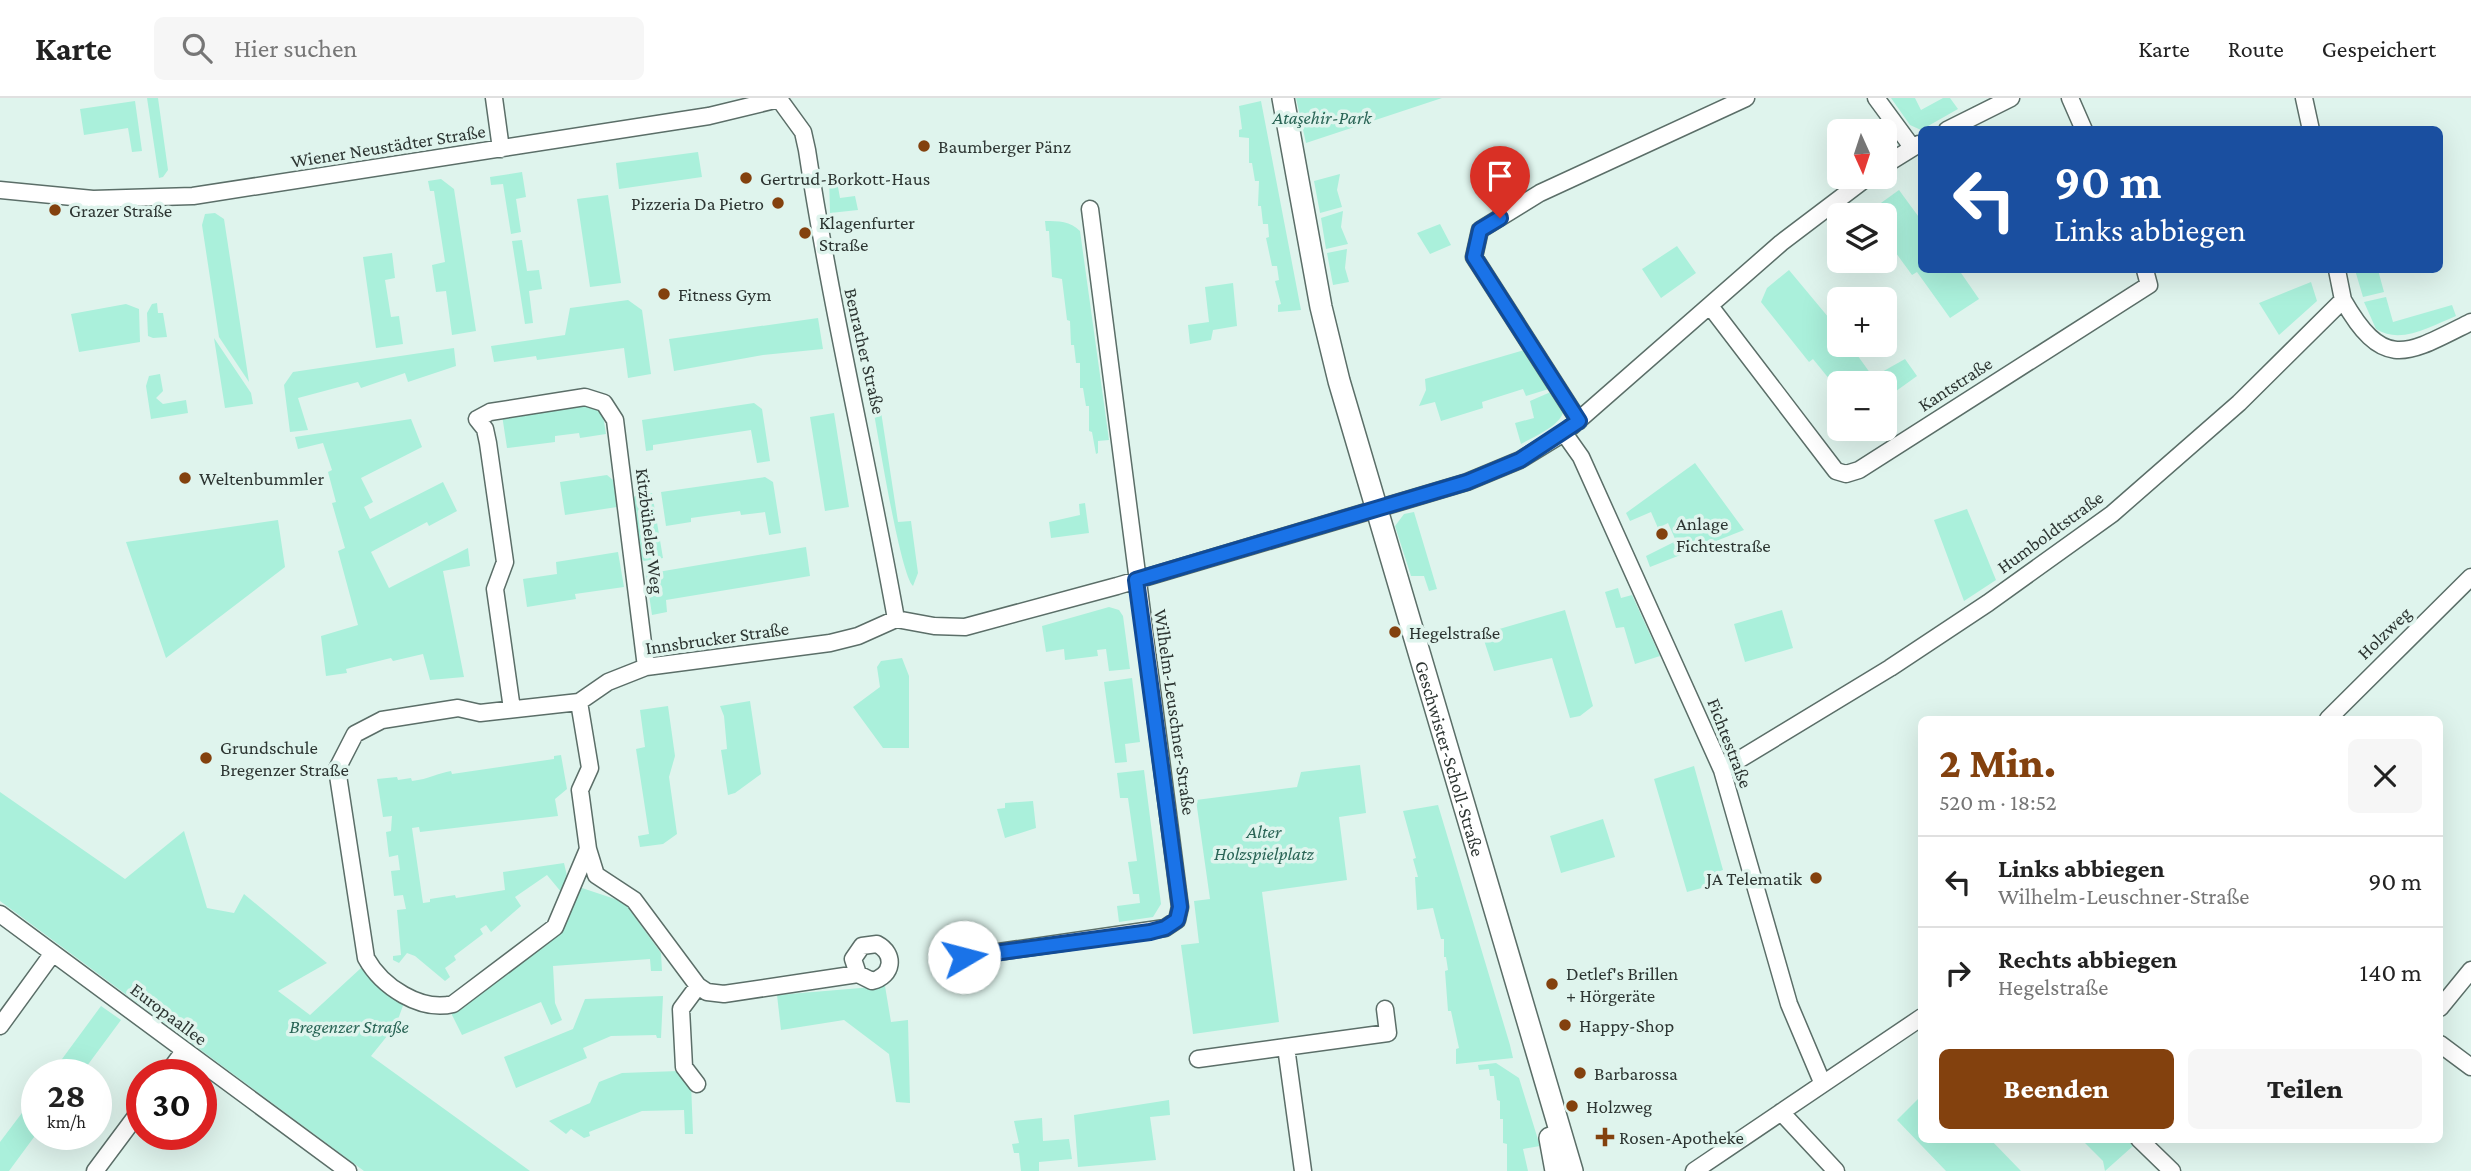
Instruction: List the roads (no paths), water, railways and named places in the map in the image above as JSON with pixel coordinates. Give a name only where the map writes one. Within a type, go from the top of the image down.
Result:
[{"type":"street","points":[[494,98],[501,149]]},
{"type":"street","name":"Wiener Neustädter Straße","points":[[0,190],[65,198],[177,197],[709,116],[779,98]]},
{"type":"street","name":"Benrather Straße","points":[[779,98],[803,132],[833,309],[852,383],[896,619]]},
{"type":"street","name":"Geschwister-Scholl-Straße","points":[[1283,98],[1321,307],[1375,509],[1572,1171]]},
{"type":"street","points":[[1579,421],[1474,257],[1480,230],[1540,193],[1746,98]]},
{"type":"street","points":[[1876,98],[1917,145],[1897,158]]},
{"type":"street","points":[[1955,126],[2011,98]]},
{"type":"street","points":[[2070,98],[2082,126]]},
{"type":"street","points":[[2304,98],[2310,126]]},
{"type":"street","points":[[896,619],[934,626],[965,627],[1136,580],[1467,482],[1520,460],[1579,421],[1781,243],[1852,189]]},
{"type":"street","name":"Wilhelm-Leuschner-Straße","points":[[964,957],[1150,932],[1165,928],[1177,920],[1180,907],[1090,209]]},
{"type":"street","name":"Kantstraße","points":[[1710,306],[1836,471],[1846,474],[1859,470],[2150,285],[2146,273]]},
{"type":"street","points":[[2338,273],[2343,300],[2372,342],[2386,350],[2418,347],[2471,322]]},
{"type":"street","name":"Humboldtstraße","points":[[1722,770],[1890,668],[2019,582],[2112,514],[2239,402],[2343,300]]},
{"type":"street","name":"Kitzbüheler Weg","points":[[512,709],[495,589],[505,562],[488,443],[485,429],[477,419],[491,412],[585,397],[604,403],[615,420],[646,667]]},
{"type":"street","name":"Fichtestraße","points":[[1564,433],[1586,467],[1722,770],[1789,1004],[1822,1082]]},
{"type":"street","name":"Holzweg","points":[[2331,716],[2471,577]]},
{"type":"street","name":"Innsbrucker Straße","points":[[579,702],[608,682],[646,667],[830,643],[858,636],[896,619]]},
{"type":"street","points":[[588,849],[555,927],[453,1004],[444,1006],[414,1002],[371,967],[366,958],[337,769],[355,734],[382,720],[458,708],[481,713],[579,702],[590,768],[580,790],[588,849],[596,875],[634,900],[698,986],[707,992],[724,994],[858,974]]},
{"type":"street","name":"Europaallee","points":[[0,915],[348,1171]]},
{"type":"street","points":[[0,1026],[53,953]]},
{"type":"street","points":[[2443,1004],[2471,970]]},
{"type":"street","points":[[697,1084],[684,1067],[681,1009],[698,986]]},
{"type":"street","points":[[1198,1059],[1388,1033],[1385,1009]]},
{"type":"street","points":[[1694,1171],[1918,1020]]},
{"type":"street","points":[[2443,1046],[2471,1067]]},
{"type":"street","points":[[1286,1047],[1303,1171]]},
{"type":"street","points":[[178,1059],[184,1051]]},
{"type":"street","name":"Geschwister-Scholl-Straße","points":[[1547,1091],[1556,1171]]},
{"type":"street","points":[[1781,1112],[1836,1171]]},
{"type":"street","points":[[95,1171],[126,1129]]},
{"type":"street","points":[[2143,1143],[2172,1171]]},
{"type":"place","name":"Baumberger Pänz","points":[[924,146]]},
{"type":"place","name":"Gertrud-Borkott-Haus","points":[[746,178]]},
{"type":"place","name":"Pizzeria Da Pietro","points":[[778,203]]},
{"type":"place","name":"Grazer Straße","points":[[55,210]]},
{"type":"place","name":"Klagenfurter Straße","points":[[805,233]]},
{"type":"place","name":"Fitness Gym","points":[[664,294]]},
{"type":"place","name":"Weltenbummler","points":[[185,478]]},
{"type":"place","name":"Anlage Fichtestraße","points":[[1662,534]]},
{"type":"place","name":"Hegelstraße","points":[[1395,632]]},
{"type":"place","name":"Grundschule Bregenzer Straße","points":[[206,758]]},
{"type":"place","name":"JA Telematik","points":[[1816,878]]},
{"type":"place","name":"Detlef's Brillen + Hörgeräte","points":[[1552,984]]},
{"type":"place","name":"Happy-Shop","points":[[1565,1025]]},
{"type":"place","name":"Barbarossa","points":[[1580,1073]]},
{"type":"place","name":"Holzweg","points":[[1572,1106]]},
{"type":"place","name":"Rosen-Apotheke","points":[[1605,1137]]},
{"type":"park label","name":"Ataşehir-Park","points":[[1322,117]]},
{"type":"park label","name":"Alter Holzspielplatz","points":[[1264,842]]},
{"type":"park label","name":"Bregenzer Straße","points":[[349,1026]]}]
